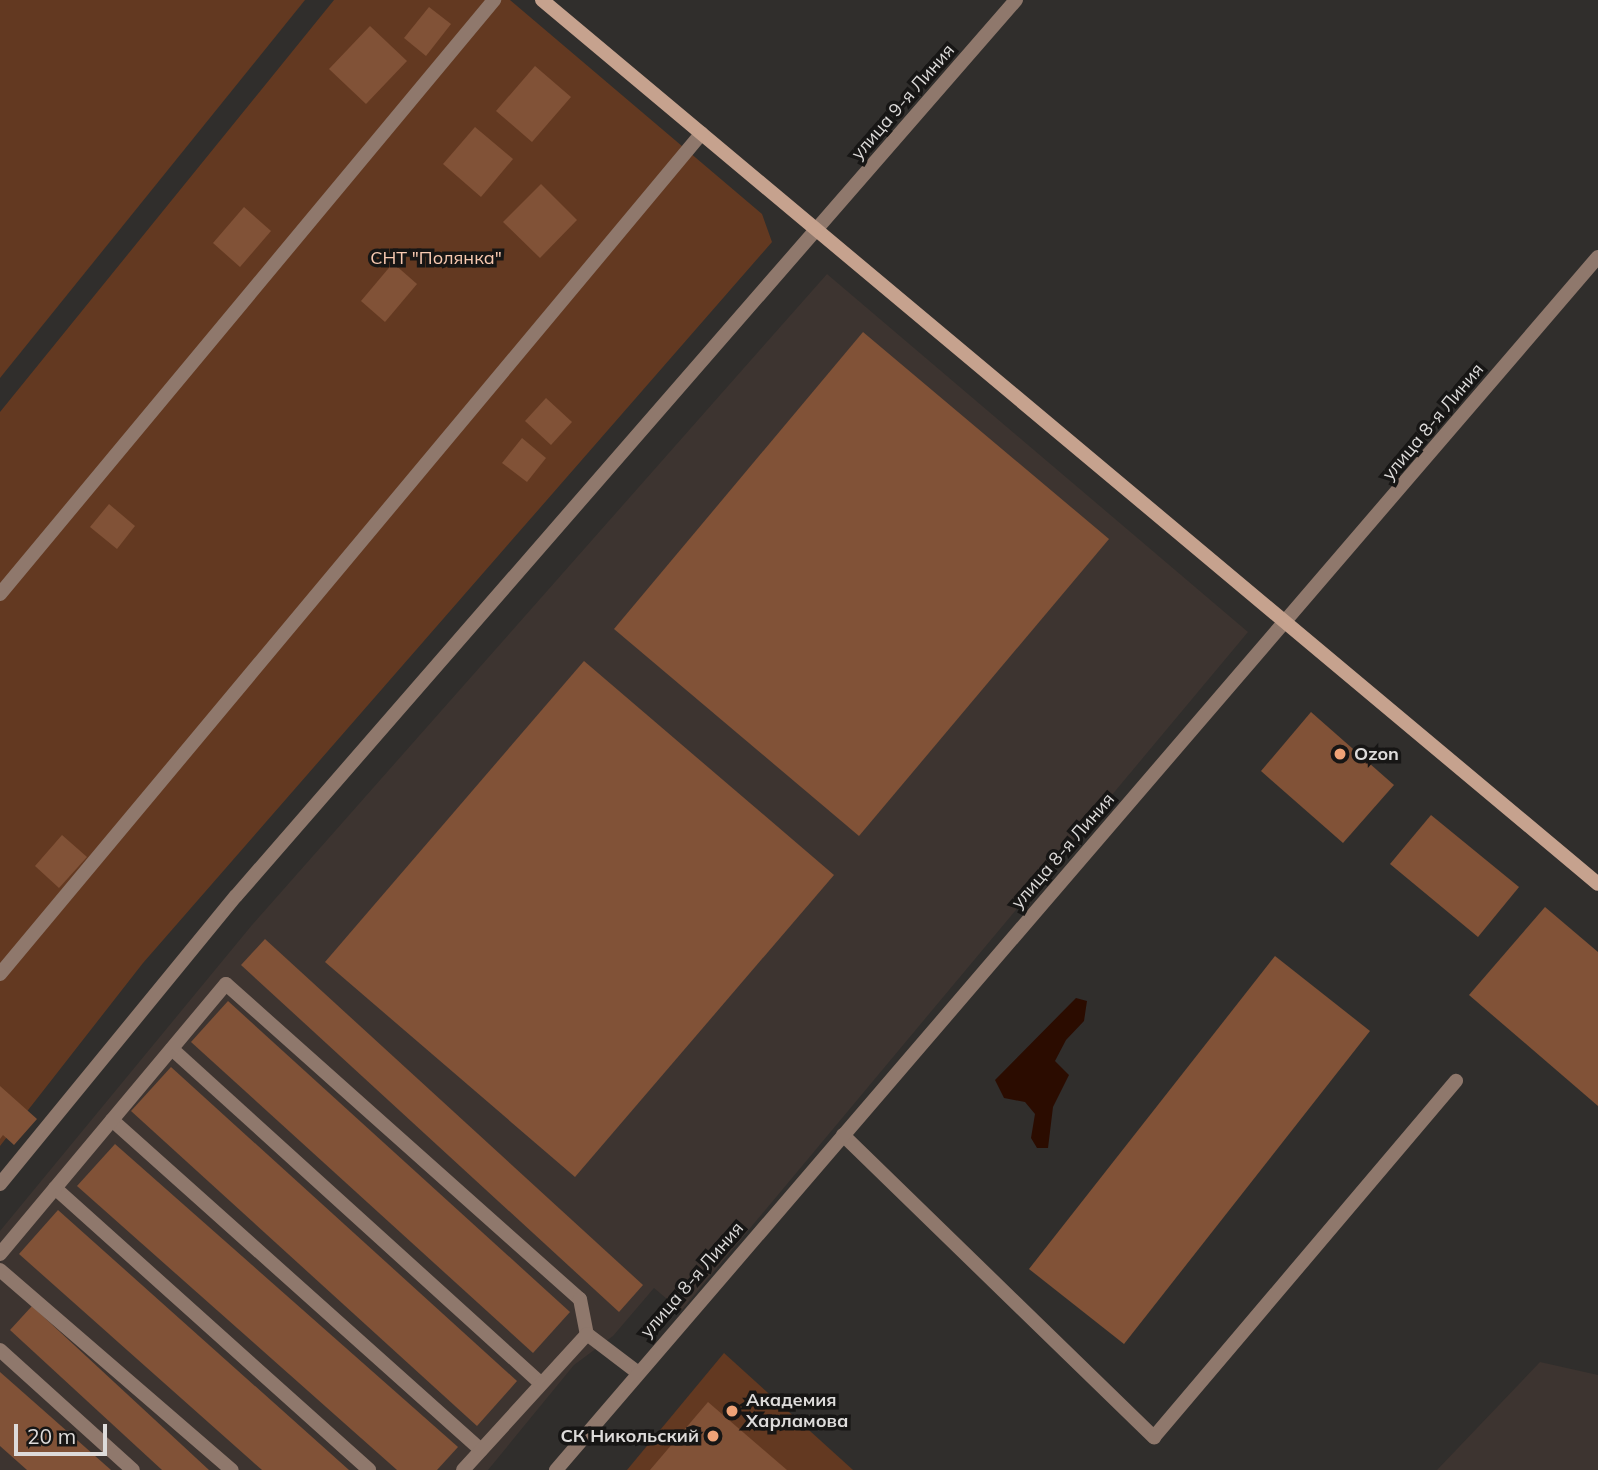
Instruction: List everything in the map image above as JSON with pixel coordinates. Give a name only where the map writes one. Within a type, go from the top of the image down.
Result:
[{"type":"street","points":[[0,594],[494,0]]},
{"type":"street","points":[[542,0],[1598,884]]},
{"type":"street","name":"улица 9-я Линия","points":[[0,1184],[236,896],[820,230],[1016,0]]},
{"type":"street","points":[[0,974],[702,133]]},
{"type":"street","name":"улица 8-я Линия","points":[[556,1470],[637,1372],[1287,623],[1598,257]]},
{"type":"street","points":[[0,1254],[226,984],[580,1299],[587,1334],[637,1372]]},
{"type":"street","points":[[172,1049],[541,1384]]},
{"type":"street","points":[[843,1135],[1154,1437],[1456,1081]]},
{"type":"street","points":[[112,1120],[481,1450]]},
{"type":"street","points":[[55,1188],[369,1470]]},
{"type":"street","points":[[0,1270],[232,1470]]},
{"type":"street","points":[[463,1470],[587,1334]]},
{"type":"street","points":[[0,1350],[133,1470]]},
{"type":"shaded area","points":[[827,274],[1248,632],[681,1311],[654,1288],[613,1336],[574,1365],[488,1470],[0,1470],[0,1231],[252,925]]},
{"type":"shaded area","points":[[1076,998],[1087,1001],[1084,1021],[1066,1040],[1055,1061],[1069,1075],[1053,1107],[1048,1148],[1037,1148],[1031,1138],[1035,1114],[1025,1102],[1004,1098],[995,1080]]},
{"type":"shaded area","points":[[1540,1362],[1598,1375],[1598,1470],[1437,1470]]},
{"type":"green space","points":[[0,0],[305,0],[0,378]]},
{"type":"green space","name":"СНТ \"Полянка\"","points":[[334,0],[510,0],[762,214],[772,242],[143,963],[0,1146],[0,412]]},
{"type":"green space","name":"Академия Харламова","points":[[724,1353],[853,1470],[627,1470]]},
{"type":"building","points":[[429,7],[451,24],[426,56],[404,38]]},
{"type":"building","points":[[370,26],[407,61],[366,104],[329,69]]},
{"type":"building","points":[[535,66],[571,97],[532,142],[496,111]]},
{"type":"building","points":[[475,127],[513,159],[481,197],[443,164]]},
{"type":"building","points":[[541,184],[577,220],[540,258],[503,222]]},
{"type":"building","points":[[244,207],[271,231],[240,267],[213,243]]},
{"type":"building","points":[[393,263],[417,284],[385,322],[361,301]]},
{"type":"building","points":[[863,332],[1109,539],[859,836],[614,629]]},
{"type":"building","points":[[546,398],[572,422],[551,445],[525,421]]},
{"type":"building","points":[[522,438],[546,458],[527,482],[502,463]]},
{"type":"building","points":[[109,504],[135,526],[117,549],[90,527]]},
{"type":"building","points":[[584,661],[834,875],[575,1177],[325,962]]},
{"type":"building","points":[[1311,712],[1394,785],[1343,843],[1261,771]]},
{"type":"building","points":[[1431,815],[1519,887],[1478,937],[1390,864]]},
{"type":"building","points":[[62,835],[87,857],[59,888],[35,866]]},
{"type":"building","points":[[1545,907],[1598,952],[1598,1106],[1469,995]]},
{"type":"building","points":[[265,939],[643,1285],[619,1312],[241,965]]},
{"type":"building","points":[[1275,956],[1370,1031],[1124,1344],[1029,1269]]},
{"type":"building","points":[[228,1001],[570,1312],[533,1353],[191,1042]]},
{"type":"building","points":[[171,1067],[517,1381],[477,1426],[131,1111]]},
{"type":"building","points":[[0,1086],[37,1119],[14,1145],[3,1135],[0,1139]]},
{"type":"building","points":[[115,1144],[458,1447],[437,1470],[397,1470],[77,1186]]},
{"type":"building","points":[[58,1210],[349,1470],[262,1470],[19,1254]]},
{"type":"building","points":[[32,1306],[209,1470],[162,1470],[10,1330]]},
{"type":"building","points":[[0,1372],[111,1470],[27,1470],[0,1446]]},
{"type":"building","name":"СК Никольский","points":[[708,1402],[787,1470],[650,1470]]},
{"type":"place","name":"Ozon","points":[[1340,754]]},
{"type":"place","name":"Академия Харламова","points":[[732,1411]]},
{"type":"place","name":"СК Никольский","points":[[713,1436]]}]
